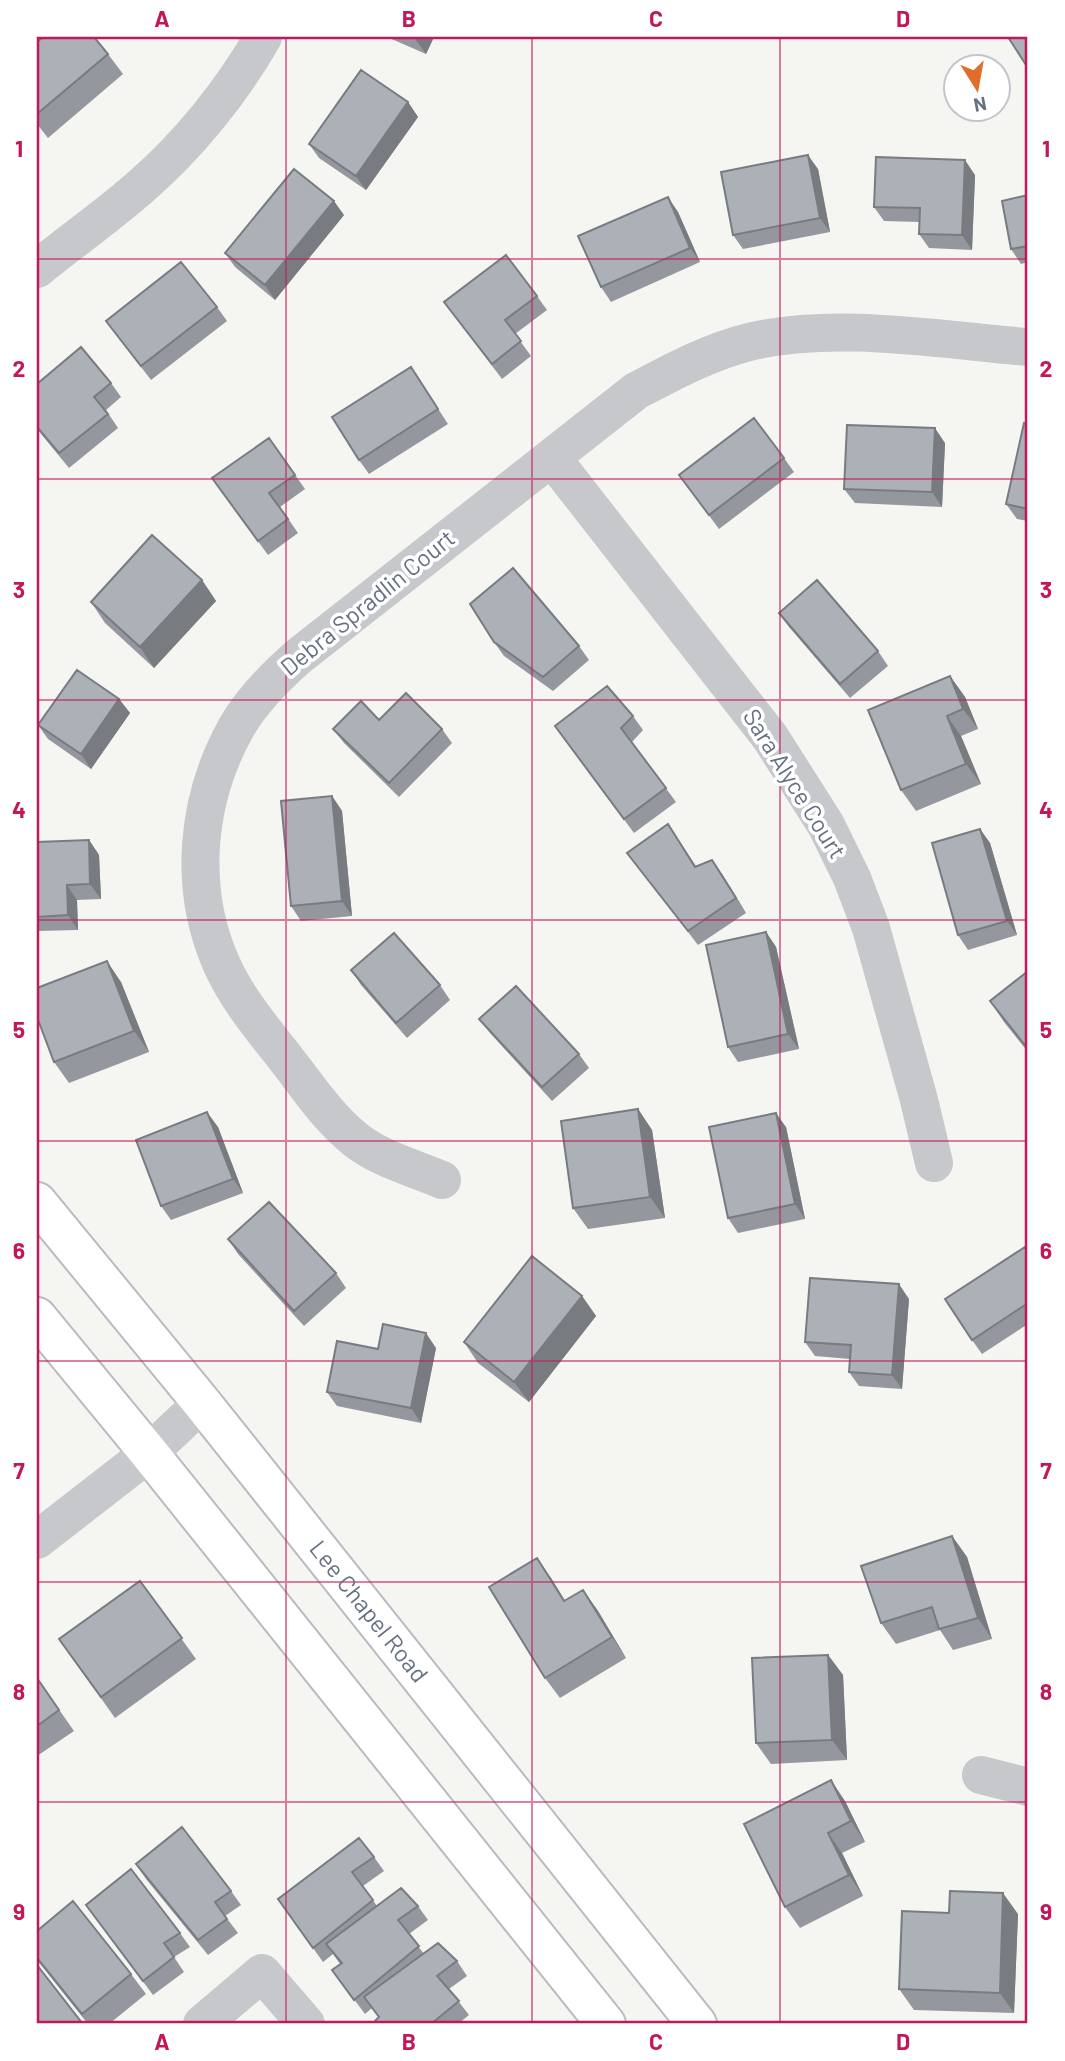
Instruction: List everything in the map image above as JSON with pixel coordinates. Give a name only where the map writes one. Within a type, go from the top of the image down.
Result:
[{"type":"main road","name":"Lee Chapel Road","points":[[37,1202],[202,1403],[697,2024]]},
{"type":"main road","points":[[37,1317],[606,2024]]},
{"type":"street","points":[[37,269],[138,189],[180,148],[226,93],[263,37]]},
{"type":"street","name":"Debra Spradlin Court","points":[[442,1180],[357,1141],[329,1114],[246,1008],[221,963],[206,921],[199,870],[202,825],[212,781],[236,728],[275,678],[299,656],[636,391],[688,364],[748,342],[799,333],[868,334],[1028,347]]},
{"type":"street","name":"Sara Alyce Court","points":[[552,458],[770,737],[827,825],[852,878],[871,928],[934,1163]]},
{"type":"street","points":[[37,1540],[149,1453],[202,1403]]},
{"type":"street","points":[[981,1775],[1028,1787]]},
{"type":"street","points":[[202,2024],[262,1973],[306,2024]]},
{"type":"building","points":[[43,37],[94,37],[108,54],[37,114],[37,42]]},
{"type":"building","points":[[1008,37],[1028,37],[1028,68]]},
{"type":"building","points":[[361,70],[408,102],[356,176],[309,144]]},
{"type":"building","points":[[808,155],[820,218],[733,235],[721,172]]},
{"type":"building","points":[[876,157],[965,160],[962,235],[919,234],[920,208],[874,207]]},
{"type":"building","points":[[294,169],[334,201],[265,285],[225,253]]},
{"type":"building","points":[[1028,195],[1028,246],[1011,249],[1002,201]]},
{"type":"building","points":[[668,197],[690,248],[601,287],[578,236]]},
{"type":"building","points":[[506,255],[537,296],[505,320],[521,341],[492,364],[444,302]]},
{"type":"building","points":[[181,262],[217,307],[141,366],[106,321]]},
{"type":"building","points":[[81,347],[111,383],[94,397],[108,414],[59,453],[37,427],[37,384]]},
{"type":"building","points":[[411,367],[438,409],[359,460],[332,417]]},
{"type":"building","points":[[754,418],[784,458],[709,515],[679,475]]},
{"type":"building","points":[[1024,423],[1028,424],[1028,509],[1006,504]]},
{"type":"building","points":[[847,425],[935,428],[932,492],[844,489]]},
{"type":"building","points":[[269,438],[295,475],[269,493],[288,519],[258,541],[212,478]]},
{"type":"building","points":[[152,535],[202,580],[140,647],[91,602]]},
{"type":"building","points":[[513,568],[579,646],[543,677],[494,642],[470,604]]},
{"type":"building","points":[[817,580],[878,651],[840,684],[779,613]]},
{"type":"building","points":[[77,670],[119,699],[81,754],[38,725]]},
{"type":"building","points":[[950,676],[963,709],[947,716],[966,764],[901,790],[868,710]]},
{"type":"building","points":[[607,686],[633,716],[621,728],[666,788],[624,819],[555,726]]},
{"type":"building","points":[[406,693],[442,729],[389,783],[333,729],[361,701],[379,720]]},
{"type":"building","points":[[332,796],[342,901],[291,906],[281,801]]},
{"type":"building","points":[[668,824],[695,867],[712,860],[736,898],[688,931],[627,853]]},
{"type":"building","points":[[980,829],[1007,921],[958,935],[932,843]]},
{"type":"building","points":[[89,840],[90,884],[67,885],[68,915],[37,917],[37,842]]},
{"type":"building","points":[[766,932],[788,1034],[728,1047],[706,945]]},
{"type":"building","points":[[394,933],[440,985],[396,1023],[351,970]]},
{"type":"building","points":[[107,961],[134,1031],[54,1062],[37,1017],[37,988]]},
{"type":"building","points":[[1028,971],[1028,1049],[990,1001]]},
{"type":"building","points":[[516,986],[579,1054],[542,1087],[479,1019]]},
{"type":"building","points":[[638,1109],[650,1197],[573,1208],[561,1121]]},
{"type":"building","points":[[207,1112],[233,1179],[161,1206],[136,1140]]},
{"type":"building","points":[[776,1113],[795,1204],[728,1218],[709,1127]]},
{"type":"building","points":[[269,1202],[336,1273],[294,1311],[228,1239]]},
{"type":"building","points":[[1025,1247],[1028,1252],[1028,1303],[972,1340],[945,1299]]},
{"type":"building","points":[[532,1256],[582,1296],[514,1382],[464,1342]]},
{"type":"building","points":[[810,1278],[899,1284],[892,1375],[849,1372],[851,1345],[805,1342]]},
{"type":"building","points":[[383,1324],[426,1333],[411,1408],[327,1392],[337,1341],[378,1349]]},
{"type":"building","points":[[952,1536],[978,1618],[939,1629],[932,1607],[881,1623],[861,1566]]},
{"type":"building","points":[[537,1558],[564,1601],[583,1590],[612,1637],[545,1678],[489,1587]]},
{"type":"building","points":[[1027,1565],[1028,1638],[1026,1638]]},
{"type":"building","points":[[140,1581],[182,1638],[101,1697],[59,1639]]},
{"type":"building","points":[[828,1655],[832,1740],[756,1743],[752,1658]]},
{"type":"building","points":[[37,1678],[59,1710],[37,1726]]},
{"type":"building","points":[[831,1780],[851,1821],[828,1833],[849,1875],[785,1907],[744,1824]]},
{"type":"building","points":[[182,1827],[231,1891],[215,1902],[227,1919],[198,1940],[136,1864]]},
{"type":"building","points":[[359,1838],[374,1857],[352,1872],[373,1900],[313,1948],[278,1899]]},
{"type":"building","points":[[131,1869],[180,1933],[164,1943],[174,1957],[143,1981],[86,1905]]},
{"type":"building","points":[[401,1888],[418,1906],[398,1920],[419,1946],[354,2000],[332,1970],[342,1963],[326,1944]]},
{"type":"building","points":[[950,1891],[1003,1893],[1000,1993],[899,1989],[902,1911],[949,1913]]},
{"type":"building","points":[[73,1901],[131,1974],[82,2014],[37,1958],[37,1931]]},
{"type":"building","points":[[438,1943],[457,1961],[437,1976],[459,2001],[431,2024],[372,2024],[379,2017],[364,1997]]},
{"type":"building","points":[[37,1965],[82,2023],[37,2024]]}]
